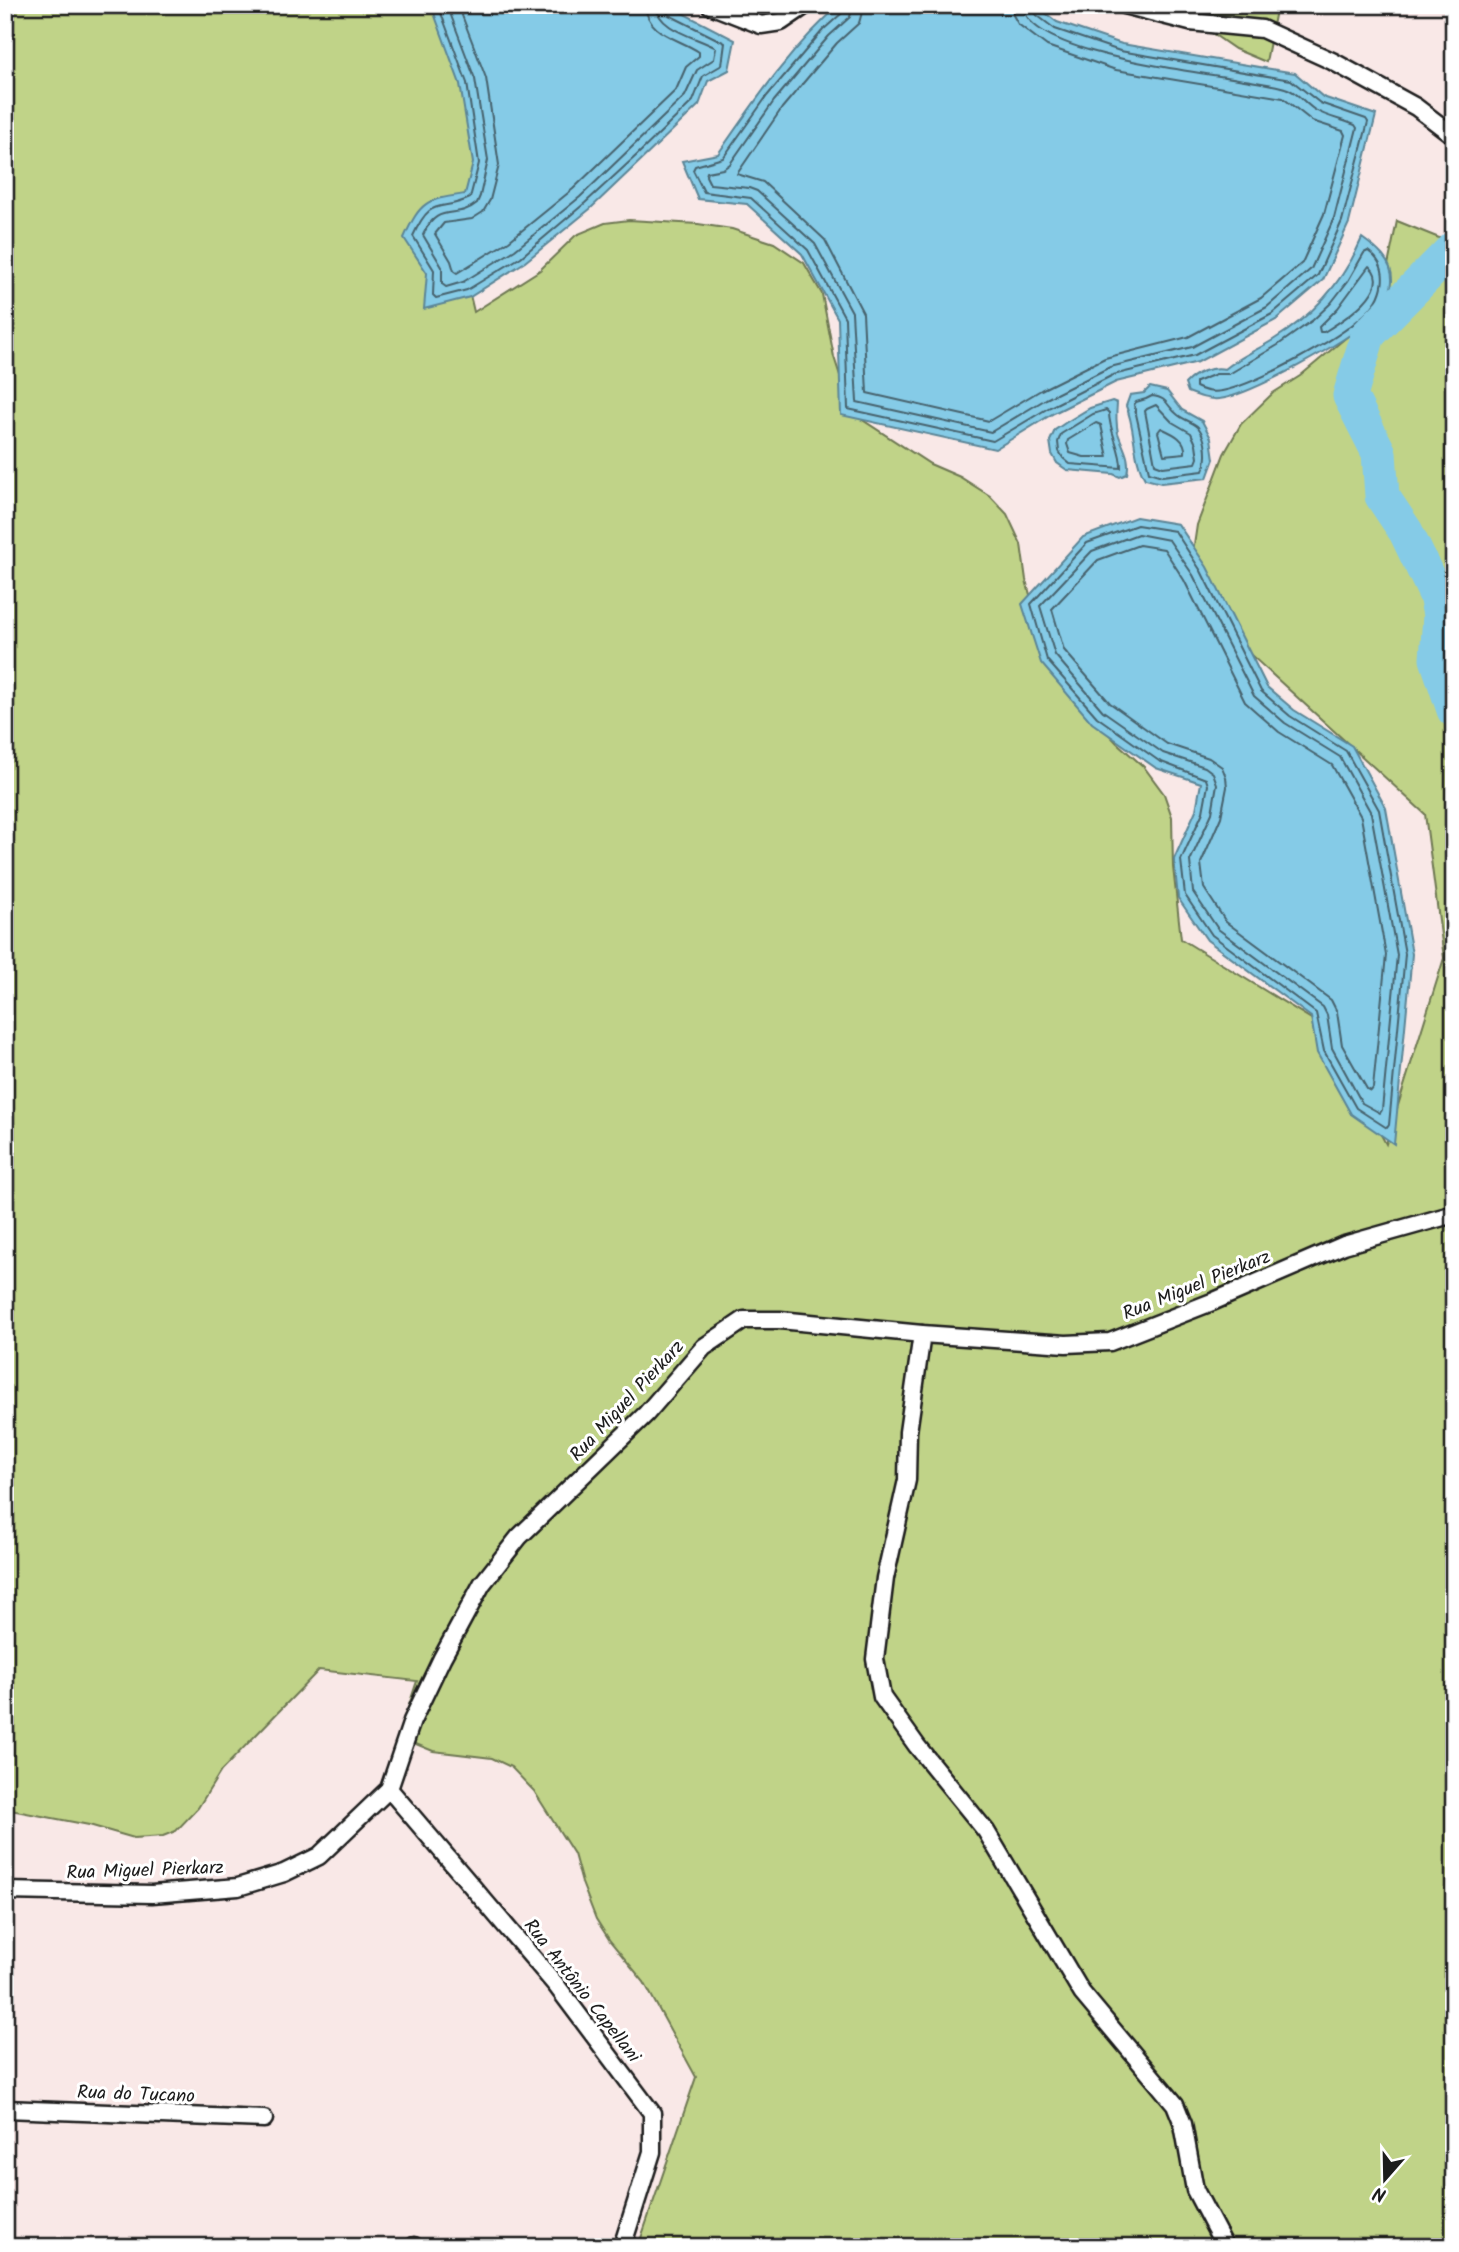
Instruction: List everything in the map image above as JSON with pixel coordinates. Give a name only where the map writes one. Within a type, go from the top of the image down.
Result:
[{"type":"street","points":[[710,5],[761,25],[780,22],[806,5]]},
{"type":"street","points":[[1124,5],[1190,22],[1262,29],[1332,61],[1416,107],[1454,136]]},
{"type":"street","name":"Rua Miguel Pierkarz","points":[[5,1891],[152,1894],[238,1887],[284,1873],[319,1856],[389,1789],[412,1721],[442,1658],[482,1584],[519,1537],[646,1414],[704,1348],[744,1320],[780,1320],[1066,1344],[1110,1342],[1212,1302],[1344,1245],[1454,1214]]},
{"type":"street","points":[[922,1334],[908,1432],[907,1480],[885,1578],[875,1659],[882,1697],[917,1746],[986,1830],[1082,1993],[1175,2104],[1183,2124],[1195,2190],[1225,2247]]},
{"type":"street","name":"Rua Antônio Capellani","points":[[389,1789],[556,1985],[652,2113],[652,2152],[622,2247]]},
{"type":"street","name":"Rua do Tucano","points":[[5,2109],[264,2119]]},
{"type":"green space","points":[[5,5],[475,5],[494,125],[470,295],[474,312],[540,270],[576,235],[605,223],[629,220],[732,229],[774,243],[804,263],[822,294],[834,357],[852,413],[930,464],[960,477],[990,496],[1007,514],[1021,544],[1026,580],[1051,672],[1117,743],[1144,767],[1164,794],[1172,817],[1173,867],[1181,939],[1321,1025],[1386,1144],[1444,958],[1425,814],[1216,623],[1190,572],[1197,525],[1224,454],[1241,424],[1273,393],[1300,376],[1379,310],[1397,221],[1454,244],[1454,2247],[638,2247],[696,2077],[644,1982],[610,1941],[596,1919],[574,1854],[534,1791],[511,1767],[492,1758],[433,1751],[406,1740],[403,1723],[417,1681],[319,1670],[221,1771],[198,1808],[176,1831],[163,1836],[134,1838],[89,1825],[5,1809]]},
{"type":"green space","points":[[1171,5],[1277,5],[1266,62],[1235,49]]},
{"type":"water","points":[[431,5],[667,5],[735,40],[729,70],[708,81],[699,105],[590,209],[525,262],[470,297],[424,309],[427,273],[404,238],[415,216],[426,204],[465,194],[473,163],[460,84]]},
{"type":"water","points":[[840,5],[1035,5],[1057,22],[1122,44],[1295,73],[1323,97],[1376,115],[1349,223],[1323,280],[1276,320],[1198,362],[1116,382],[1054,413],[995,449],[841,415],[838,319],[802,254],[747,204],[698,199],[682,161],[718,154],[790,57]]},
{"type":"water","points":[[1362,238],[1383,256],[1392,274],[1388,296],[1372,318],[1322,353],[1233,396],[1207,398],[1188,392],[1185,384],[1194,377],[1204,371],[1225,369],[1302,320],[1336,283]]},
{"type":"water","points":[[1150,387],[1167,391],[1182,410],[1202,421],[1211,438],[1214,459],[1207,478],[1161,483],[1145,479],[1138,461],[1126,406],[1130,395],[1144,393]]},
{"type":"water","points":[[1112,401],[1117,403],[1117,429],[1127,458],[1127,474],[1120,477],[1067,470],[1057,463],[1050,441],[1055,430],[1090,408]]},
{"type":"water","points":[[1136,517],[1178,524],[1207,567],[1267,687],[1294,710],[1352,746],[1386,808],[1412,954],[1394,1144],[1351,1114],[1317,1053],[1311,1017],[1207,940],[1178,898],[1174,859],[1196,810],[1201,783],[1156,768],[1092,723],[1041,663],[1022,604],[1083,537]]},
{"type":"waterway","points":[[1454,248],[1368,335],[1350,396],[1379,453],[1382,496],[1406,532],[1436,595],[1440,615],[1437,659],[1454,710]]}]
